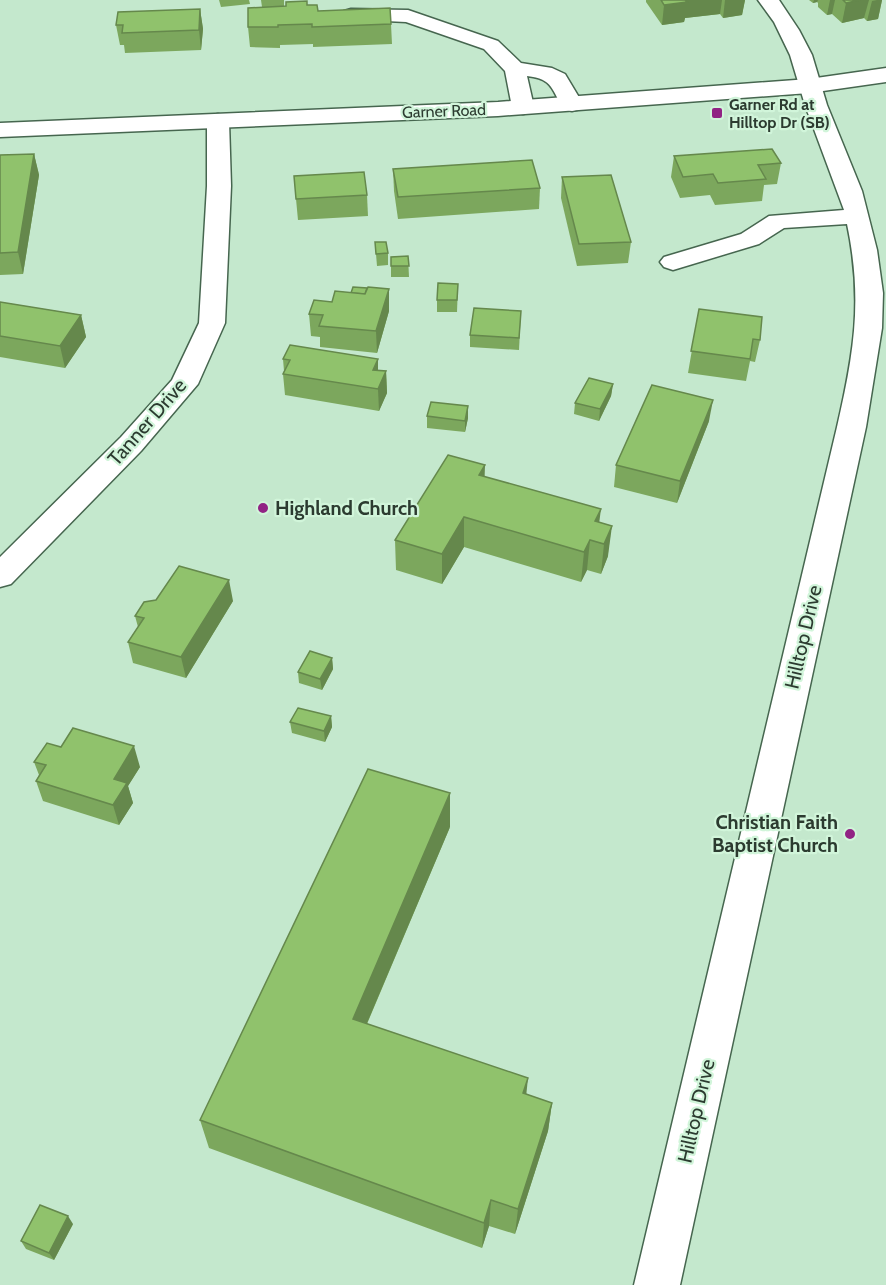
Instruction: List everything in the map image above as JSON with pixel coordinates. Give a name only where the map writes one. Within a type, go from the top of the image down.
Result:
[{"type":"street","name":"Hilltop Drive","points":[[657,1285],[852,427],[864,359],[870,302],[865,252],[858,216],[835,149],[818,112],[809,86],[805,64],[794,41],[768,0]]},
{"type":"street","points":[[351,15],[408,16],[491,45],[514,69],[523,107]]},
{"type":"street","points":[[514,69],[544,71],[560,79],[572,104]]},
{"type":"street","name":"Garner Road","points":[[0,130],[572,104],[809,86],[886,75]]},
{"type":"street","name":"Tanner Drive","points":[[0,576],[130,444],[184,384],[212,323],[219,197],[218,121]]},
{"type":"street","points":[[673,262],[750,238],[778,222],[858,216]]},
{"type":"building","points":[[661,0],[685,0],[687,2],[664,5]]},
{"type":"building","points":[[843,0],[860,0],[846,3]]},
{"type":"building","points":[[307,1],[307,5],[317,5],[318,11],[390,8],[391,24],[248,27],[248,8],[286,6],[286,2]]},
{"type":"building","points":[[200,9],[199,30],[122,33],[123,25],[116,25],[118,12]]},
{"type":"building","points":[[772,149],[781,163],[758,165],[766,179],[718,183],[713,174],[683,177],[674,156]]},
{"type":"building","points":[[34,154],[18,252],[0,253],[0,155]]},
{"type":"building","points":[[532,160],[540,188],[398,197],[393,169]]},
{"type":"building","points":[[364,172],[367,195],[296,199],[294,176]]},
{"type":"building","points":[[611,175],[631,242],[579,244],[562,177]]},
{"type":"building","points":[[375,242],[386,242],[388,253],[376,254]]},
{"type":"building","points":[[408,256],[409,266],[391,266],[391,257]]},
{"type":"building","points":[[438,283],[458,284],[457,300],[437,300]]},
{"type":"building","points":[[353,287],[367,288],[365,294],[351,293]]},
{"type":"building","points":[[368,287],[389,289],[376,331],[319,326],[323,315],[309,314],[314,300],[332,302],[335,291],[365,294]]},
{"type":"building","points":[[0,302],[81,315],[60,346],[0,336]]},
{"type":"building","points":[[474,308],[521,311],[519,338],[470,335]]},
{"type":"building","points":[[699,309],[762,317],[760,340],[753,339],[750,359],[691,351]]},
{"type":"building","points":[[290,345],[378,359],[373,370],[386,371],[378,389],[283,374],[290,360],[283,359]]},
{"type":"building","points":[[589,378],[613,384],[600,409],[575,403]]},
{"type":"building","points":[[652,385],[713,400],[680,481],[616,465]]},
{"type":"building","points":[[431,402],[468,406],[465,421],[427,416]]},
{"type":"building","points":[[448,455],[485,465],[479,475],[601,509],[595,521],[612,526],[604,544],[590,540],[584,552],[464,517],[442,554],[395,540]]},
{"type":"building","points":[[179,566],[229,580],[181,657],[128,642],[144,618],[135,616],[144,602],[156,600]]},
{"type":"building","points":[[310,651],[332,658],[320,679],[298,672]]},
{"type":"building","points":[[298,708],[331,716],[324,731],[290,722]]},
{"type":"building","points":[[73,728],[134,746],[114,779],[127,783],[113,805],[36,781],[46,765],[34,762],[47,743],[61,747]]},
{"type":"building","points":[[368,769],[450,793],[353,1019],[528,1078],[523,1093],[552,1103],[518,1209],[491,1200],[484,1223],[200,1120]]},
{"type":"building","points":[[40,1205],[68,1216],[49,1253],[21,1241]]},
{"type":"place","name":"Garner Rd at Hilltop Dr (SB)","points":[[717,113]]},
{"type":"place","name":"Highland Church","points":[[263,508]]},
{"type":"place","name":"Christian Faith Baptist Church","points":[[850,834]]}]
